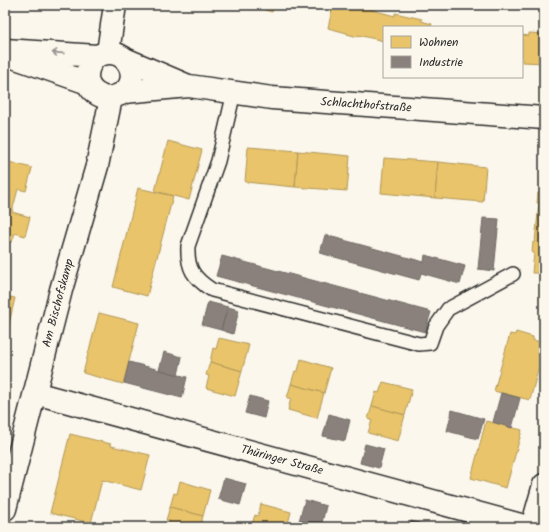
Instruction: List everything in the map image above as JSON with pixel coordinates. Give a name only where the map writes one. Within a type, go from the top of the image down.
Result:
[{"type":"street","points":[[110,56],[115,5]]},
{"type":"street","name":"Schlachthofstraße","points":[[5,50],[110,56],[189,86],[272,98],[544,118]]},
{"type":"street","points":[[5,54],[88,83]]},
{"type":"street","points":[[110,56],[130,65],[132,72],[131,80],[129,86],[118,95],[104,97],[97,94],[92,89],[86,76],[91,61],[110,56]]},
{"type":"street","name":"Schlachthofstraße","points":[[118,95],[189,86]]},
{"type":"street","name":"Am Bischofskamp","points":[[5,509],[61,290],[118,95]]},
{"type":"street","name":"Thüringer Straße","points":[[35,393],[528,527]]},
{"type":"street","points":[[532,527],[544,485]]},
{"type":"lane","points":[[234,92],[218,161],[188,246],[188,259],[191,270],[200,282],[212,290],[419,344],[430,343],[436,326],[448,309],[514,274]]},
{"type":"building: Wohnen","points":[[242,5],[274,5],[272,12],[252,6],[252,9]]},
{"type":"building: Wohnen","points":[[333,5],[357,5],[372,8],[372,10],[395,16],[395,13],[422,19],[421,21],[432,24],[431,26],[383,26],[383,41],[358,35],[358,37],[328,28]]},
{"type":"building: Wohnen","points":[[529,33],[544,34],[544,63],[523,62],[523,35],[529,36]]},
{"type":"building: Wohnen","points":[[168,141],[202,150],[189,200],[155,191]]},
{"type":"building: Wohnen","points":[[248,147],[298,151],[295,187],[245,182]]},
{"type":"building: Wohnen","points":[[298,151],[350,156],[347,191],[295,187]]},
{"type":"building: Wohnen","points":[[384,158],[438,162],[435,198],[381,193]]},
{"type":"building: Wohnen","points":[[5,161],[32,168],[26,191],[18,189],[12,212],[30,217],[25,236],[15,233],[12,242],[5,240]]},
{"type":"building: Wohnen","points":[[438,162],[486,167],[483,202],[435,198]]},
{"type":"building: Wohnen","points":[[542,173],[544,173],[544,276],[541,276],[541,273],[532,273],[534,253],[532,253],[533,242],[535,242],[539,203],[537,203],[538,193],[540,193]]},
{"type":"building: Wohnen","points":[[138,188],[173,196],[147,296],[113,287]]},
{"type":"building: Wohnen","points":[[5,296],[15,298],[8,328],[5,327]]},
{"type":"building: Wohnen","points":[[99,313],[139,323],[123,384],[83,373]]},
{"type":"building: Wohnen","points":[[516,332],[533,337],[533,340],[544,343],[530,400],[494,391],[510,334],[515,335]]},
{"type":"building: Wohnen","points":[[219,338],[249,345],[242,371],[210,362],[213,348],[216,349]]},
{"type":"building: Wohnen","points":[[301,359],[331,368],[324,393],[291,384],[295,371],[298,371]]},
{"type":"building: Wohnen","points":[[210,362],[242,371],[235,396],[206,388],[209,376],[206,375]]},
{"type":"building: Wohnen","points":[[383,382],[412,389],[405,415],[372,406],[376,392],[379,393]]},
{"type":"building: Wohnen","points":[[291,384],[324,393],[317,418],[288,410],[291,398],[287,398]]},
{"type":"building: Wohnen","points":[[372,406],[405,415],[398,441],[368,433],[372,420],[368,419]]},
{"type":"building: Wohnen","points":[[486,421],[522,430],[506,488],[471,478]]},
{"type":"building: Wohnen","points":[[70,434],[150,455],[141,490],[102,480],[91,523],[50,513]]},
{"type":"building: Wohnen","points":[[180,481],[210,490],[203,516],[170,507],[174,493],[177,494]]},
{"type":"building: Wohnen","points":[[261,504],[291,512],[287,527],[251,527],[255,515],[258,516]]},
{"type":"building: Wohnen","points":[[170,507],[203,516],[200,527],[168,527],[170,521],[166,520]]},
{"type":"building: Industrie","points":[[483,218],[499,219],[494,271],[478,269]]},
{"type":"building: Industrie","points":[[325,235],[424,262],[425,255],[465,266],[460,284],[421,273],[419,280],[320,253]]},
{"type":"building: Industrie","points":[[222,256],[431,312],[425,332],[216,276]]},
{"type":"building: Industrie","points":[[208,302],[228,307],[221,330],[202,325]]},
{"type":"building: Industrie","points":[[228,307],[239,310],[233,334],[221,330]]},
{"type":"building: Industrie","points":[[164,352],[182,357],[178,375],[159,370]]},
{"type":"building: Industrie","points":[[129,362],[187,377],[182,398],[124,383]]},
{"type":"building: Industrie","points":[[501,393],[520,398],[512,428],[493,422]]},
{"type":"building: Industrie","points":[[250,396],[268,401],[264,418],[245,413]]},
{"type":"building: Industrie","points":[[452,410],[484,419],[478,439],[447,431]]},
{"type":"building: Industrie","points":[[329,414],[350,420],[345,441],[323,436]]},
{"type":"building: Industrie","points":[[365,444],[384,449],[379,468],[360,463]]},
{"type":"building: Industrie","points":[[224,478],[246,484],[240,505],[218,499]]},
{"type":"building: Industrie","points":[[305,500],[326,506],[321,527],[299,521]]},
{"type":"building: Industrie","points":[[411,521],[435,527],[409,527]]},
{"type":"building: Industrie","points":[[386,523],[402,527],[385,527]]}]
